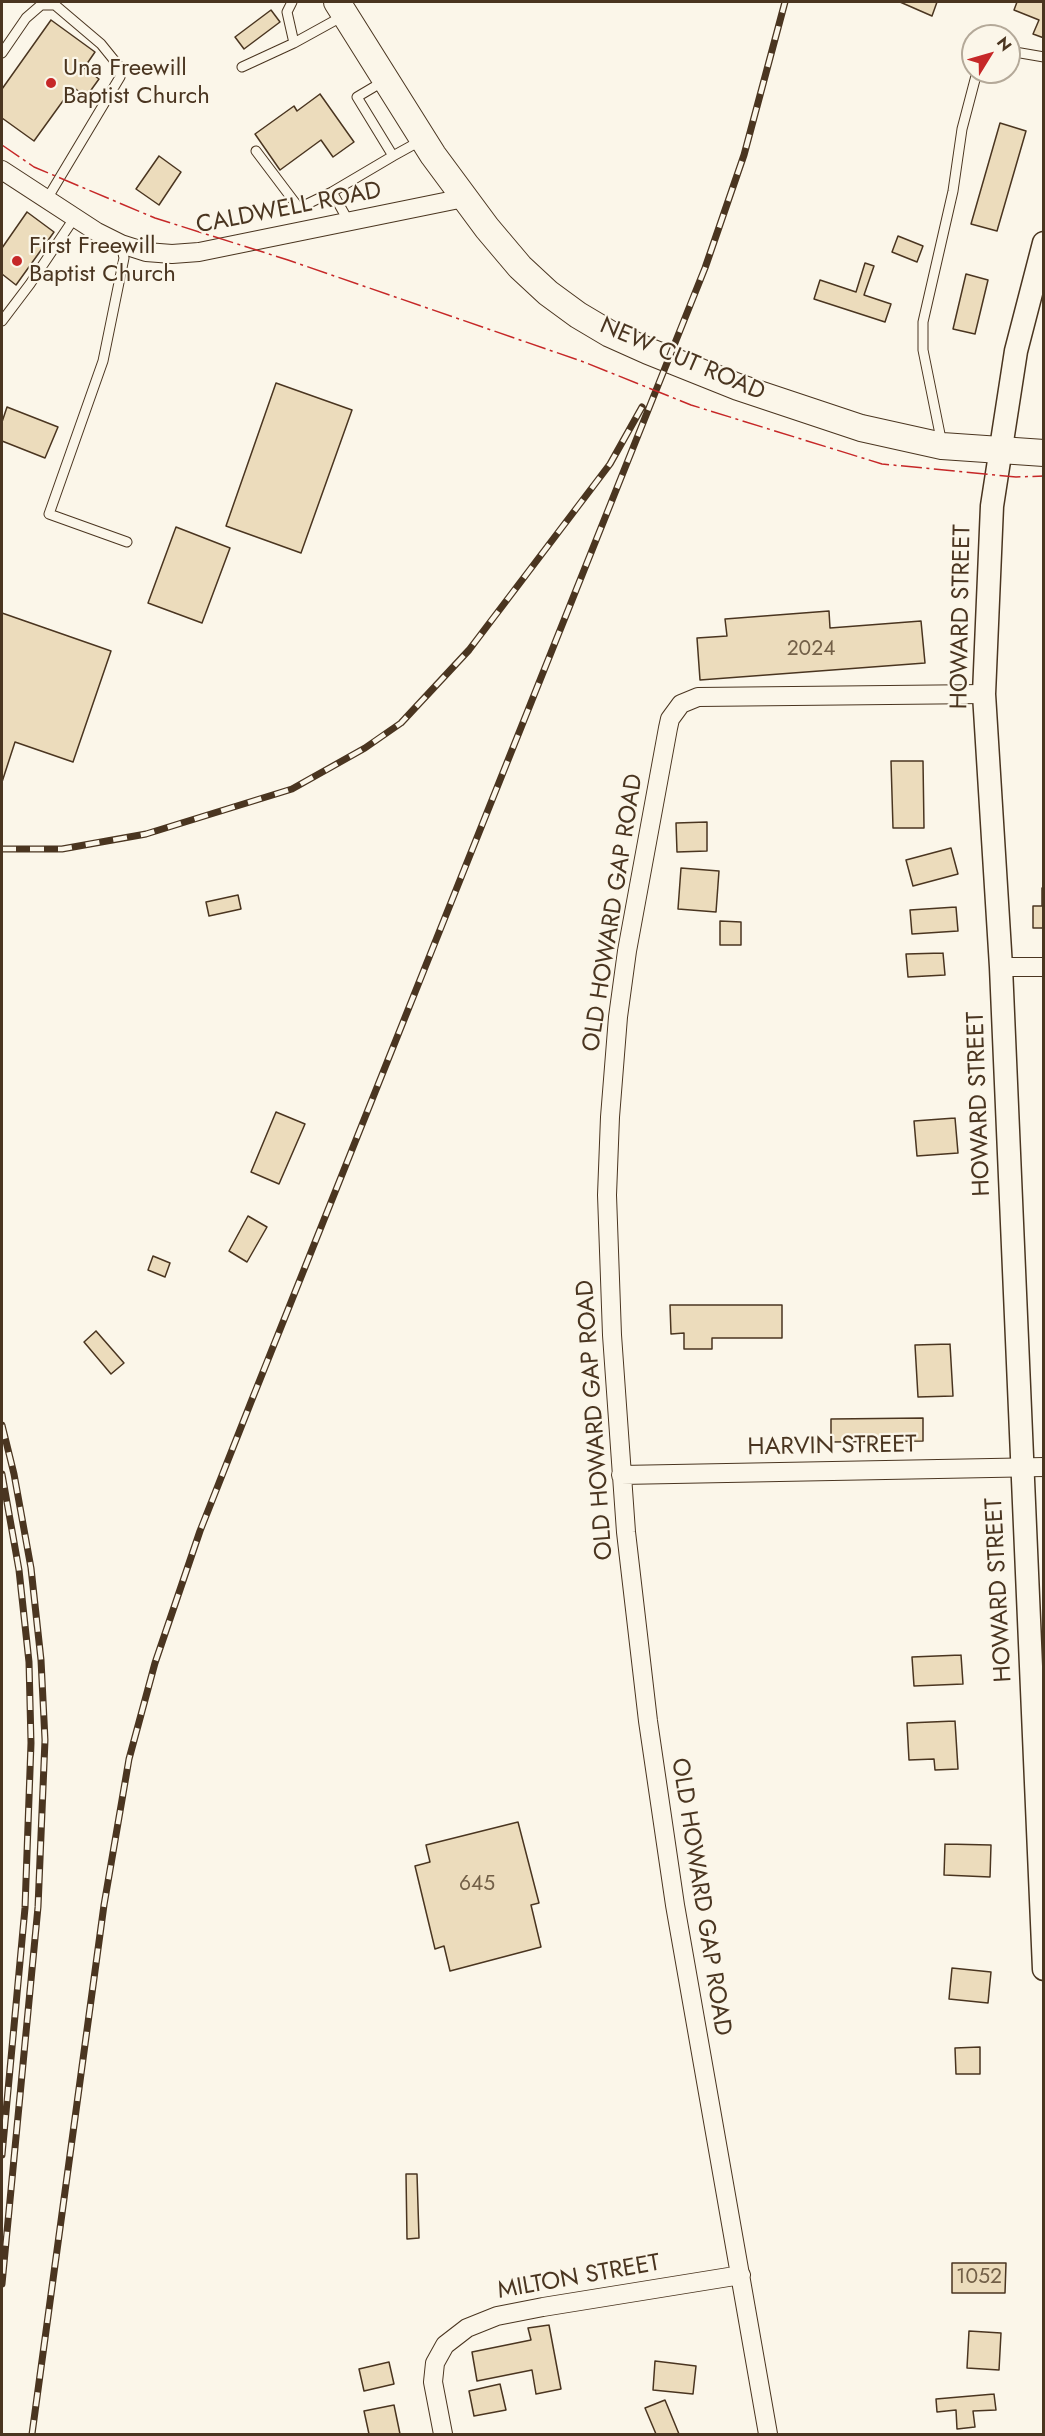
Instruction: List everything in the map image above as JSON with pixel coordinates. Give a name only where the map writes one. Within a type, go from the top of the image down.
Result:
[{"type":"main road","name":"NEW CUT ROAD","points":[[341,8],[464,198],[520,267],[578,315],[610,334],[738,387],[861,428],[942,446],[999,452],[1044,453]]},
{"type":"street","name":"CALDWELL ROAD","points":[[2,170],[121,244],[146,252],[181,254],[464,198]]},
{"type":"street","name":"HOWARD STREET","points":[[1044,243],[1038,294],[1016,351],[999,452],[992,506],[984,694],[1033,1467],[1044,1969]]},
{"type":"street","name":"OLD HOWARD GAP ROAD","points":[[768,2434],[706,2090],[674,1893],[648,1721],[621,1475],[612,1335],[607,1195],[610,1116],[627,951],[670,719],[681,704],[699,697],[984,694]]},
{"type":"street","points":[[1001,967],[1044,967]]},
{"type":"street","name":"HARVIN STREET","points":[[621,1475],[1033,1467]]},
{"type":"street","name":"MILTON STREET","points":[[443,2434],[433,2382],[438,2355],[453,2336],[497,2316],[741,2275]]},
{"type":"lane","points":[[292,2],[287,12],[294,43]]},
{"type":"lane","points":[[2,53],[26,18],[41,5],[56,5],[101,44],[117,65],[120,77],[47,199]]},
{"type":"lane","points":[[242,67],[294,43],[341,8]]},
{"type":"lane","points":[[1021,53],[1044,57]]},
{"type":"lane","points":[[386,80],[357,97],[393,156]]},
{"type":"lane","points":[[942,446],[923,350],[923,322],[953,191],[962,129],[975,84]]},
{"type":"lane","points":[[256,151],[299,208],[332,192],[424,139]]},
{"type":"lane","points":[[332,192],[349,222]]},
{"type":"lane","points":[[2,321],[75,217]]},
{"type":"lane","points":[[121,244],[124,258],[103,361],[49,514],[127,542]]},
{"type":"building","points":[[900,2],[937,2],[932,16]]},
{"type":"building","points":[[1017,2],[1044,2],[1044,38],[1033,34],[1039,20],[1014,10]]},
{"type":"building","points":[[271,10],[280,22],[244,49],[235,37]]},
{"type":"building","name":"Una Freewill Baptist Church","points":[[51,20],[95,52],[84,68],[99,79],[86,97],[73,87],[34,141],[2,118],[2,89]]},
{"type":"building","points":[[320,94],[354,142],[333,157],[321,140],[280,170],[255,134],[294,106],[297,111]]},
{"type":"building","points":[[1000,123],[1026,131],[997,231],[971,224]]},
{"type":"building","points":[[159,156],[181,172],[159,205],[136,189]]},
{"type":"building","name":"First Freewill Baptist Church","points":[[27,212],[54,232],[16,285],[2,274],[2,248]]},
{"type":"building","points":[[898,236],[923,246],[917,262],[892,252]]},
{"type":"building","points":[[865,263],[874,266],[864,295],[891,304],[885,322],[814,299],[820,280],[856,292]]},
{"type":"building","points":[[966,274],[988,280],[975,334],[953,329]]},
{"type":"building","points":[[276,383],[352,410],[301,553],[226,526]]},
{"type":"building","points":[[7,407],[58,427],[45,458],[2,441],[2,422]]},
{"type":"building","points":[[176,527],[230,548],[202,623],[148,603]]},
{"type":"building","points":[[829,611],[830,628],[921,621],[925,663],[700,680],[697,638],[727,636],[725,619]]},
{"type":"building","points":[[2,613],[111,651],[73,762],[15,742],[2,782]]},
{"type":"building","points":[[891,761],[923,761],[924,828],[893,828]]},
{"type":"building","points":[[707,822],[707,851],[677,852],[676,823]]},
{"type":"building","points":[[951,848],[958,874],[913,886],[906,860]]},
{"type":"building","points":[[681,868],[719,871],[716,912],[678,909]]},
{"type":"building","points":[[1042,888],[1044,928],[1033,928],[1033,906],[1042,906]]},
{"type":"building","points":[[238,895],[241,909],[209,916],[206,902]]},
{"type":"building","points":[[956,907],[958,931],[912,934],[910,910]]},
{"type":"building","points":[[720,921],[741,922],[741,945],[720,945]]},
{"type":"building","points":[[943,953],[945,975],[908,977],[906,954]]},
{"type":"building","points":[[276,1112],[305,1124],[279,1184],[251,1172]]},
{"type":"building","points":[[955,1118],[958,1153],[917,1156],[914,1121]]},
{"type":"building","points":[[248,1216],[267,1227],[247,1262],[229,1251]]},
{"type":"building","points":[[153,1256],[170,1263],[165,1277],[148,1270]]},
{"type":"building","points":[[670,1305],[782,1305],[782,1338],[712,1338],[712,1349],[684,1349],[684,1333],[671,1334]]},
{"type":"building","points":[[96,1331],[124,1363],[111,1374],[84,1342]]},
{"type":"building","points":[[950,1344],[953,1396],[918,1397],[915,1345]]},
{"type":"building","points":[[923,1418],[923,1441],[831,1442],[831,1419]]},
{"type":"building","points":[[961,1655],[963,1684],[914,1686],[912,1657]]},
{"type":"building","points":[[955,1721],[958,1769],[935,1770],[934,1759],[909,1760],[907,1723]]},
{"type":"building","points":[[518,1822],[539,1903],[531,1905],[541,1947],[450,1971],[444,1946],[435,1949],[415,1866],[430,1862],[426,1845]]},
{"type":"building","points":[[945,1844],[991,1845],[990,1877],[944,1875]]},
{"type":"building","points":[[952,1968],[991,1972],[988,2003],[949,1999]]},
{"type":"building","points":[[980,2047],[980,2074],[956,2074],[955,2048]]},
{"type":"building","points":[[406,2174],[417,2174],[419,2238],[407,2239]]},
{"type":"building","points":[[952,2263],[1006,2263],[1005,2293],[952,2293]]},
{"type":"building","points":[[549,2325],[561,2389],[536,2394],[532,2370],[477,2381],[472,2352],[531,2340],[528,2328]]},
{"type":"building","points":[[969,2331],[1001,2333],[999,2370],[967,2368]]},
{"type":"building","points":[[655,2361],[696,2366],[693,2394],[653,2390]]},
{"type":"building","points":[[389,2362],[394,2384],[364,2391],[359,2369]]},
{"type":"building","points":[[500,2384],[506,2410],[474,2416],[469,2391]]},
{"type":"building","points":[[994,2394],[996,2410],[973,2411],[975,2427],[957,2429],[956,2410],[937,2412],[936,2399]]},
{"type":"building","points":[[665,2400],[679,2434],[656,2434],[645,2408]]},
{"type":"building","points":[[394,2405],[400,2434],[369,2434],[364,2411]]},
{"type":"railway","points":[[32,2434],[104,1905],[129,1759],[155,1663],[200,1531],[705,268],[744,155],[785,2]]},
{"type":"railway","points":[[2,849],[62,849],[146,834],[292,789],[365,748],[401,723],[469,650],[610,464],[642,407]]},
{"type":"railway","points":[[2,1425],[14,1474],[31,1568],[41,1660],[45,1740],[38,1907],[2,2284]]},
{"type":"railway","points":[[2,1474],[19,1570],[29,1662],[31,1743],[25,1908],[2,2155]]},
{"type":"power","points":[[2,145],[34,167],[155,218],[288,260],[584,362],[691,405],[882,464],[1016,477],[1044,476]]},
{"type":"place","name":"Una Freewill Baptist Church","points":[[51,83]]},
{"type":"place","name":"First Freewill Baptist Church","points":[[17,261]]}]
